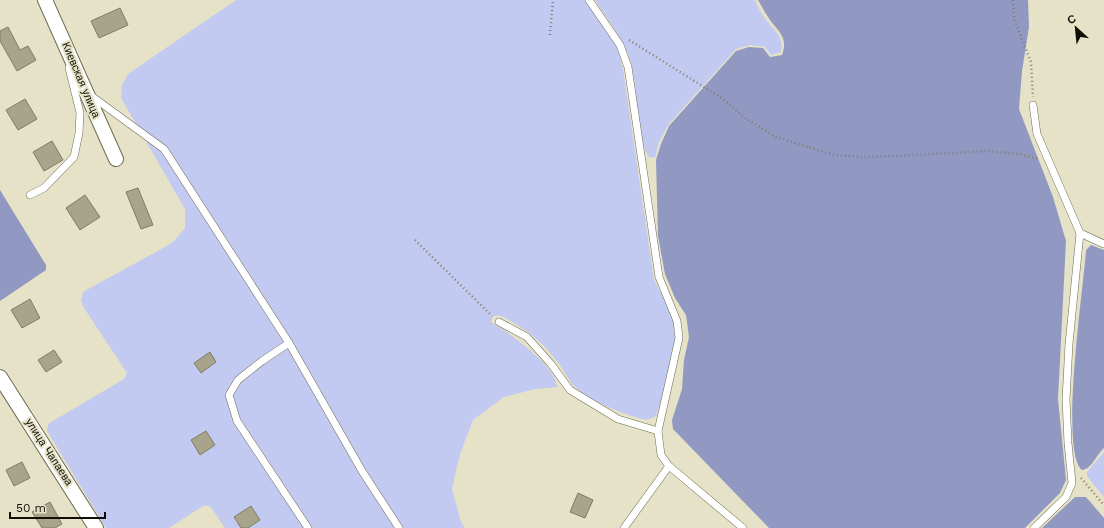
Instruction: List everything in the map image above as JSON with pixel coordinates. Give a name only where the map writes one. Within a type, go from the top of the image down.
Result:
[{"type":"street","name":"Киевская улица","points":[[45,0],[60,30],[116,159]]},
{"type":"street","name":"улица Чапаева","points":[[0,377],[96,528]]},
{"type":"lane","points":[[589,0],[620,45],[628,67],[659,277],[677,321],[679,338],[658,431],[661,455],[669,466],[743,528]]},
{"type":"lane","points":[[30,195],[44,188],[65,168],[74,157],[77,146],[80,113],[60,30]]},
{"type":"lane","points":[[86,91],[164,149],[289,343],[362,471],[399,528]]},
{"type":"lane","points":[[1034,105],[1037,134],[1080,232],[1069,344],[1066,399],[1072,484],[1066,497],[1034,528]]},
{"type":"lane","points":[[1080,232],[1104,244]]},
{"type":"lane","points":[[498,322],[526,337],[550,364],[570,390],[618,419],[658,431]]},
{"type":"lane","points":[[289,343],[262,360],[238,380],[229,395],[237,421],[308,528]]},
{"type":"lane","points":[[624,528],[669,466]]},
{"type":"path","points":[[550,34],[553,0]]},
{"type":"path","points":[[1013,0],[1014,19],[1031,62],[1034,105]]},
{"type":"path","points":[[628,38],[632,43],[723,99],[746,118],[776,137],[834,154],[862,157],[988,152],[1018,154],[1049,162]]},
{"type":"path","points":[[415,240],[498,322]]},
{"type":"path","points":[[1071,467],[1104,505]]},
{"type":"shaded area","points":[[236,0],[585,0],[618,48],[623,69],[654,280],[676,322],[675,340],[666,386],[656,416],[647,420],[638,418],[597,402],[573,385],[558,363],[536,338],[505,318],[501,316],[493,316],[491,322],[530,350],[549,369],[555,378],[557,387],[535,389],[504,397],[473,420],[460,454],[452,489],[461,522],[465,528],[225,528],[210,506],[203,506],[169,528],[106,528],[47,431],[48,424],[124,379],[127,373],[84,308],[81,300],[83,292],[172,243],[185,228],[185,209],[121,98],[122,85],[128,74]]},
{"type":"shaded area","points":[[595,0],[755,0],[760,11],[777,33],[781,41],[781,52],[771,55],[765,47],[750,45],[736,49],[668,125],[659,142],[655,158],[649,157],[639,126],[634,77],[630,58],[622,40]]},
{"type":"shaded area","points":[[758,0],[1028,0],[1029,27],[1022,71],[1019,109],[1053,197],[1066,241],[1058,399],[1066,480],[1060,493],[1025,528],[769,528],[673,429],[672,420],[682,389],[684,360],[689,337],[686,315],[675,298],[665,274],[658,236],[656,160],[669,126],[736,51],[749,47],[763,48],[770,57],[782,55],[784,48],[783,38]]},
{"type":"shaded area","points":[[0,190],[46,265],[46,270],[0,301]]},
{"type":"shaded area","points":[[1091,245],[1104,250],[1104,448],[1089,467],[1082,470],[1075,457],[1073,401],[1086,250]]},
{"type":"shaded area","points":[[1104,452],[1104,497],[1087,476],[1087,472]]},
{"type":"shaded area","points":[[1075,497],[1086,497],[1104,518],[1104,528],[1042,528]]},
{"type":"building","points":[[120,8],[128,25],[99,38],[91,21]]},
{"type":"building","points":[[8,27],[20,50],[28,46],[36,60],[17,71],[0,41],[0,31]]},
{"type":"building","points":[[25,99],[37,119],[18,130],[6,110]]},
{"type":"building","points":[[52,141],[63,160],[44,171],[33,152]]},
{"type":"building","points":[[138,188],[153,225],[141,229],[126,192]]},
{"type":"building","points":[[85,195],[100,217],[80,230],[66,208]]},
{"type":"building","points":[[30,299],[40,318],[22,328],[11,310]]},
{"type":"building","points":[[54,350],[62,362],[46,372],[38,360]]},
{"type":"building","points":[[210,352],[216,362],[201,373],[194,363]]},
{"type":"building","points":[[206,431],[215,445],[200,455],[191,440]]},
{"type":"building","points":[[22,462],[30,478],[14,486],[6,470]]},
{"type":"building","points":[[578,493],[593,500],[585,518],[570,512]]},
{"type":"building","points":[[50,502],[62,524],[55,528],[42,528],[32,512]]},
{"type":"building","points":[[251,506],[260,520],[248,528],[241,528],[234,517]]}]
